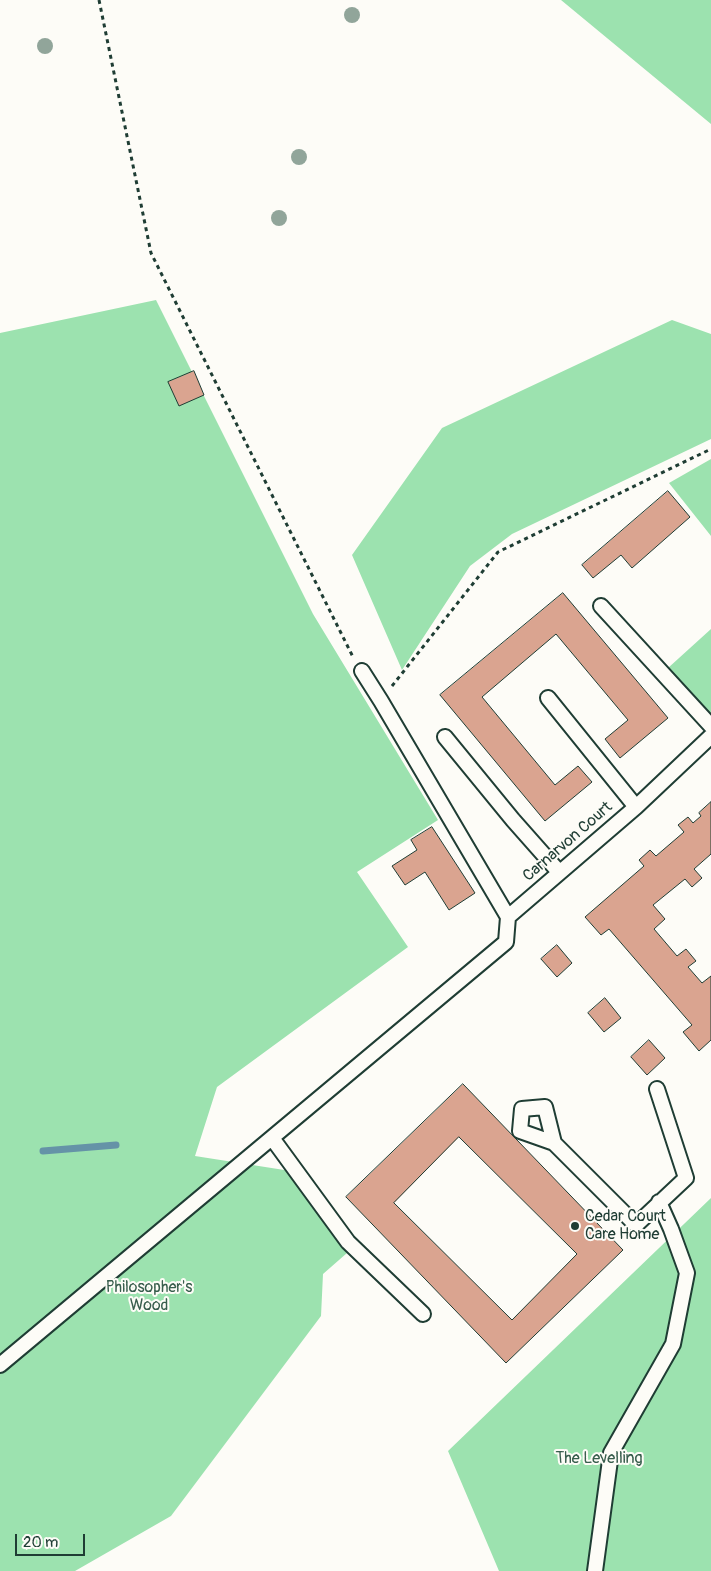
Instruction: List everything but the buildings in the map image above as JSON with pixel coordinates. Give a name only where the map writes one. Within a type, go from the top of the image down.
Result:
[{"type":"lane","points":[[601,606],[711,726]]},
{"type":"lane","points":[[0,1365],[506,942],[508,917],[362,670]]},
{"type":"lane","name":"Carnarvon Court","points":[[508,917],[636,807],[548,698]]},
{"type":"lane","points":[[636,807],[711,736]]},
{"type":"lane","points":[[445,737],[513,820],[560,872]]},
{"type":"lane","points":[[554,1143],[636,1224],[686,1178],[657,1089]]},
{"type":"lane","points":[[272,1138],[348,1242],[423,1314]]},
{"type":"lane","points":[[595,1571],[611,1453],[673,1344],[687,1273],[660,1202]]},
{"type":"path","points":[[99,0],[151,253],[344,639],[362,670]]},
{"type":"path","points":[[381,701],[498,552],[711,449]]},
{"type":"green space","points":[[561,0],[711,0],[711,124]]},
{"type":"green space","name":"Philosopher's Wood","points":[[156,300],[313,614],[438,820],[357,872],[408,947],[217,1087],[195,1156],[297,1172],[355,1246],[323,1274],[321,1316],[171,1516],[75,1571],[0,1571],[0,333]]},
{"type":"green space","points":[[672,320],[711,334],[711,439],[512,534],[470,566],[402,670],[352,555],[442,428]]},
{"type":"green space","points":[[711,459],[711,536],[669,483]]},
{"type":"green space","points":[[711,629],[711,716],[668,668]]},
{"type":"green space","name":"The Levelling","points":[[711,1198],[711,1571],[499,1571],[448,1451]]},
{"type":"waterway","points":[[43,1151],[116,1145]]},
{"type":"place","name":"Cedar Court Care Home","points":[[575,1226]]}]
